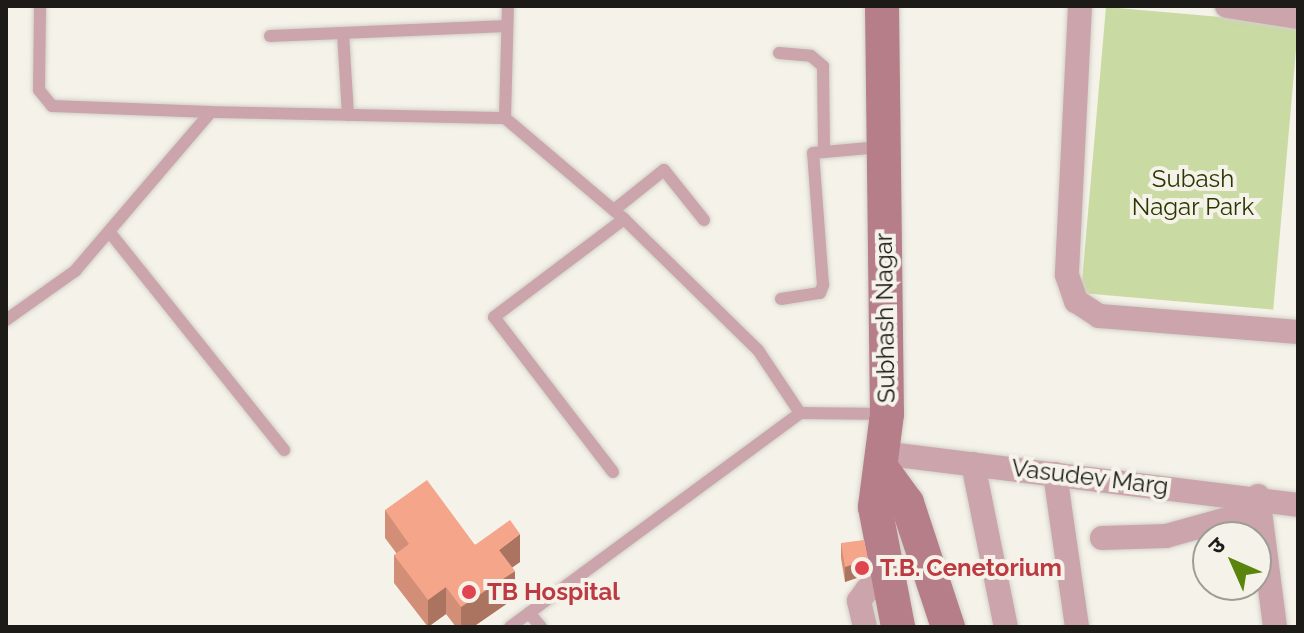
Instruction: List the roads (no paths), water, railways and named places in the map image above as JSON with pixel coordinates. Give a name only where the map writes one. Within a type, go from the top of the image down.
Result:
[{"type":"street","name":"Subhash Nagar","points":[[882,6],[887,414],[875,507],[898,627]]},
{"type":"street","points":[[1080,6],[1067,275],[1076,301],[1099,316],[1298,332]]},
{"type":"street","points":[[1227,6],[1298,17]]},
{"type":"street","points":[[882,461],[907,503],[948,627]]},
{"type":"street","name":"Vasudev Marg","points":[[882,461],[973,464],[1259,503],[1298,505]]},
{"type":"street","points":[[973,464],[1006,627]]},
{"type":"street","points":[[1055,474],[1077,627]]},
{"type":"street","points":[[1102,538],[1166,536],[1259,503],[1275,627]]},
{"type":"street","points":[[865,627],[859,601],[867,590],[889,583]]},
{"type":"lane","points":[[40,6],[39,90],[52,106],[505,118],[619,215],[758,350],[800,413]]},
{"type":"lane","points":[[505,118],[508,6]]},
{"type":"lane","points":[[270,36],[507,26]]},
{"type":"lane","points":[[343,33],[348,115]]},
{"type":"lane","points":[[779,53],[811,56],[823,66],[824,152]]},
{"type":"lane","points":[[6,320],[111,234],[211,112]]},
{"type":"lane","points":[[781,299],[820,293],[823,285],[813,153],[884,147]]},
{"type":"lane","points":[[613,472],[494,317],[619,215],[664,170],[704,220]]},
{"type":"lane","points":[[111,234],[284,450]]},
{"type":"lane","points":[[510,627],[800,413],[887,414]]},
{"type":"lane","points":[[529,613],[541,627]]},
{"type":"place","name":"T.B. Cenetorium","points":[[862,568]]},
{"type":"place","name":"TB Hospital","points":[[469,592]]},
{"type":"park label","name":"Subash Nagar Park","points":[[1193,193]]}]
